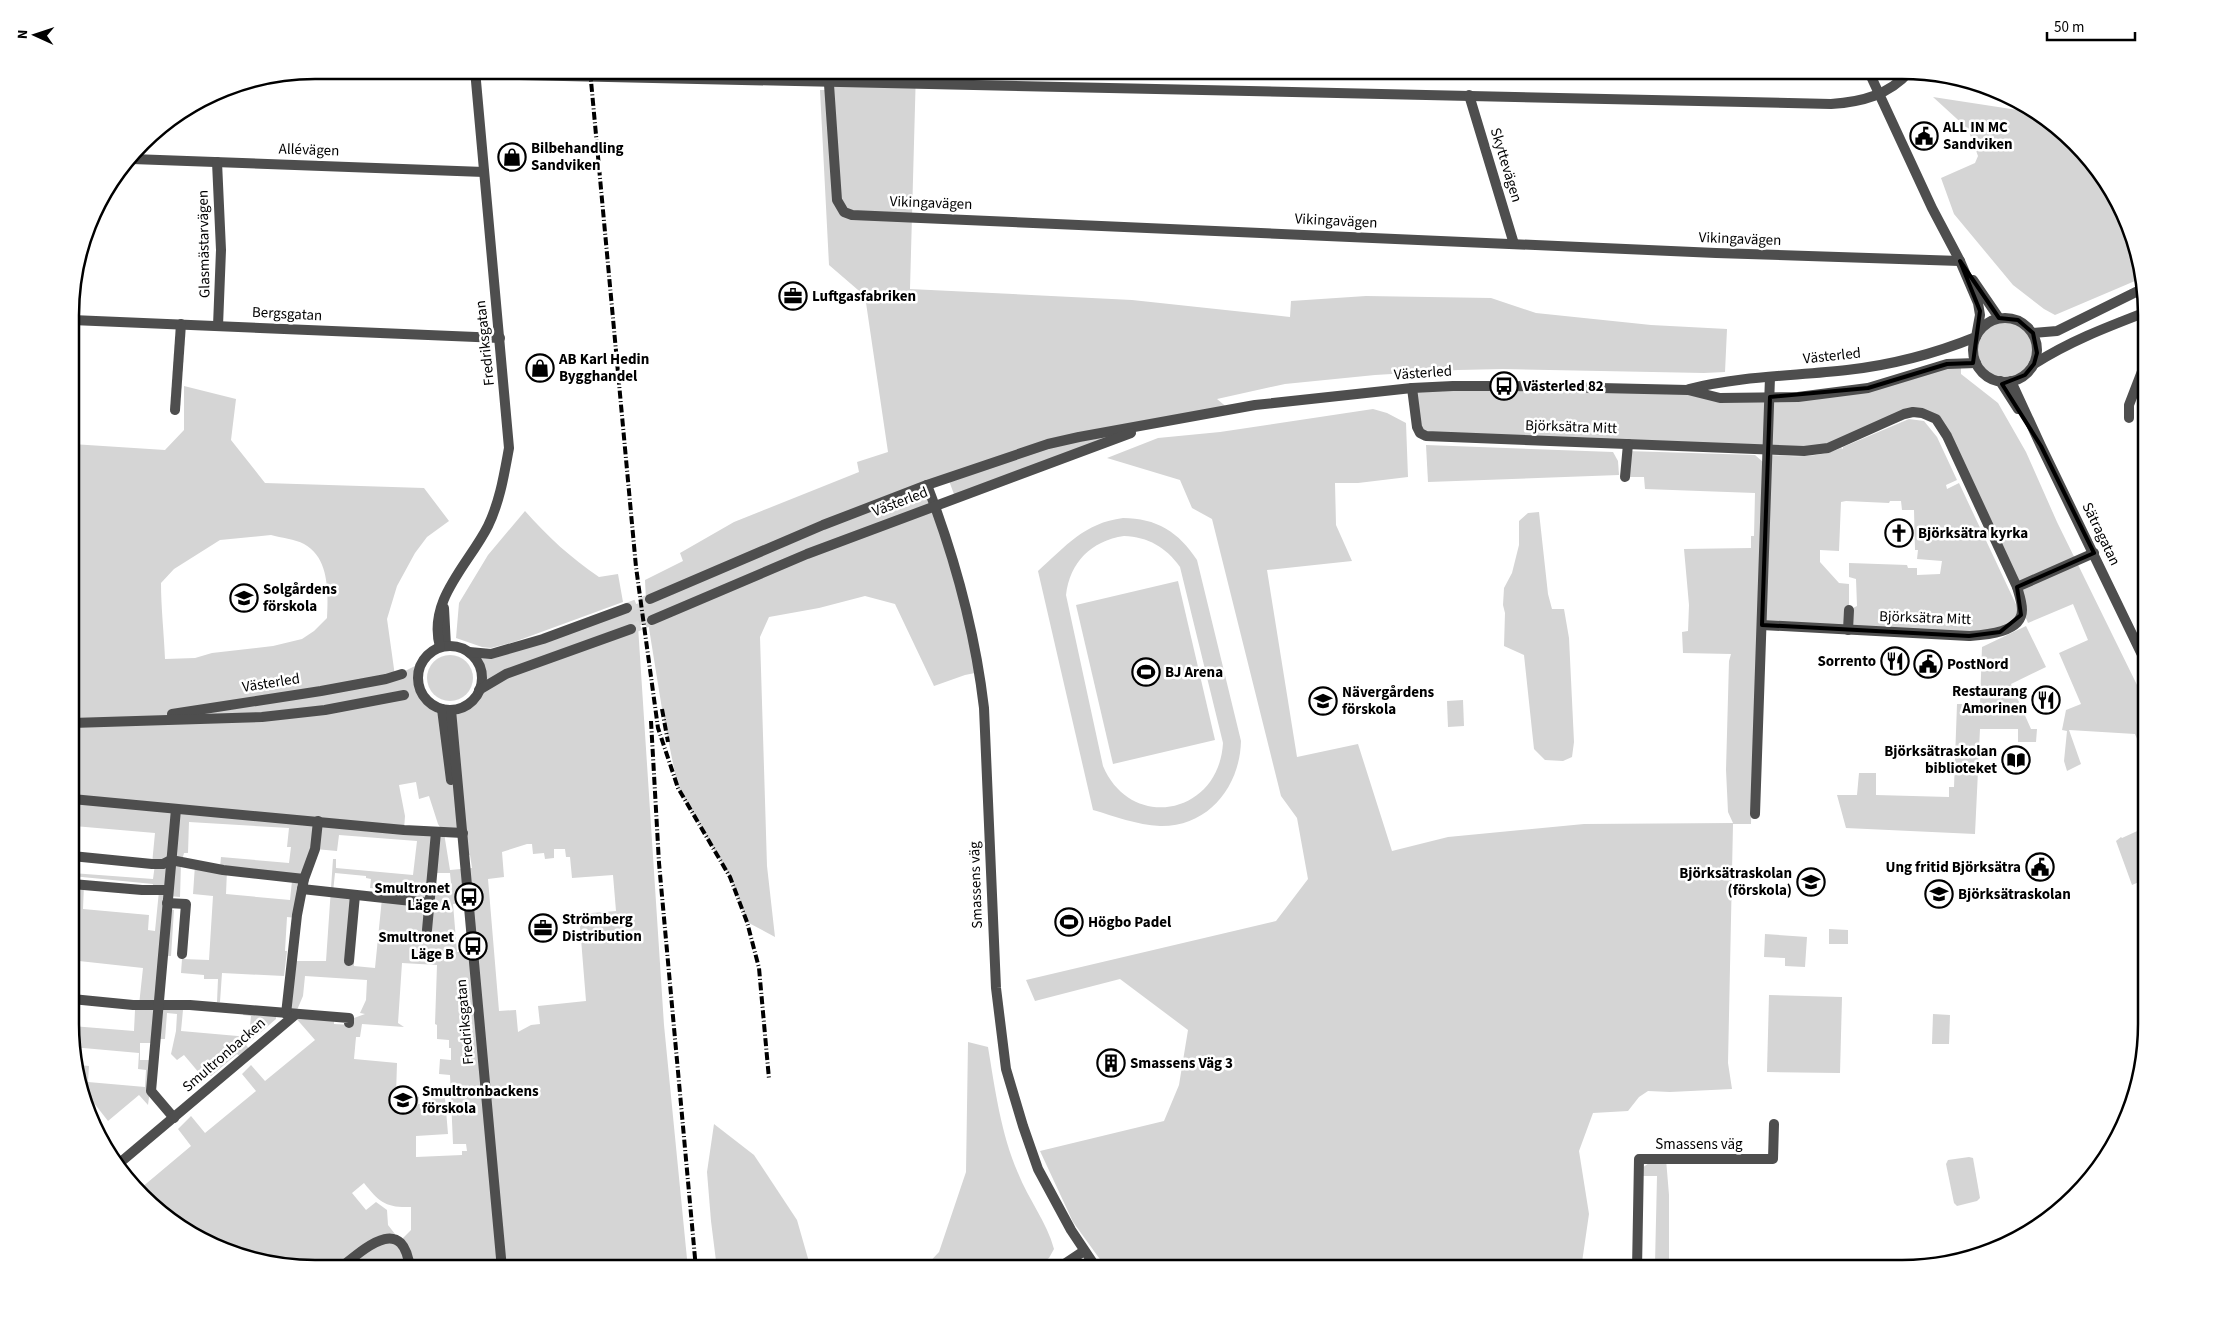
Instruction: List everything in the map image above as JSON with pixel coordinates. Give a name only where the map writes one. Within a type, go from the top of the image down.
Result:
[{"type":"street","name":"Fredriksgatan","points":[[443,646],[436,634],[438,617],[454,579],[488,526],[503,484],[509,448],[477,79]]},
{"type":"street","points":[[751,79],[1831,104],[1859,101],[1880,95],[1900,79]]},
{"type":"street","points":[[1872,79],[1932,208],[1960,261],[1980,311],[1973,353],[1976,363],[1985,374],[2000,381],[2011,381],[2025,375],[2034,364],[2090,333],[2138,315]]},
{"type":"street","name":"Vikingavägen","points":[[829,81],[837,200],[844,212],[852,215],[1716,253],[1960,261]]},
{"type":"street","name":"Skyttevägen","points":[[1469,95],[1514,244]]},
{"type":"street","name":"Allévägen","points":[[137,159],[484,172]]},
{"type":"street","name":"Glasmästarvägen","points":[[217,162],[221,250],[218,326]]},
{"type":"street","points":[[1960,261],[1999,318]]},
{"type":"street","points":[[2033,333],[2056,331],[2137,291]]},
{"type":"street","points":[[1976,337],[1982,327],[1999,318],[2018,320],[2033,333],[2037,354],[2034,364]]},
{"type":"street","name":"Bergsgatan","points":[[79,320],[500,338]]},
{"type":"street","points":[[176,410],[181,324]]},
{"type":"street","name":"Västerled","points":[[1688,390],[1721,381],[1849,370],[1892,363],[1919,357],[1976,337]]},
{"type":"street","name":"Västerled","points":[[650,599],[824,525],[927,485],[1048,444],[1254,405],[1412,388],[1453,386],[1688,390],[1720,398],[1798,397],[1868,388],[1947,364],[1976,363]]},
{"type":"street","points":[[1755,814],[1770,377]]},
{"type":"street","name":"Sätragatan","points":[[2000,381],[2040,446]]},
{"type":"street","name":"Sätragatan","points":[[2011,381],[2040,446],[2138,646]]},
{"type":"street","points":[[2129,418],[2129,405],[2138,385]]},
{"type":"street","name":"Björksätra Mitt","points":[[1412,388],[1417,427],[1426,436],[1818,451],[1837,445],[1904,414],[1922,413],[1941,424],[2017,587],[2022,610],[2020,617],[2011,626],[1991,634],[1968,636],[1762,625]]},
{"type":"street","name":"Västerled","points":[[652,620],[807,554],[1074,452],[1162,422]]},
{"type":"street","points":[[1625,477],[1628,444]]},
{"type":"street","name":"Smassens väg","points":[[927,485],[955,566],[971,626],[979,670],[984,718],[996,988],[1006,1069],[1038,1169],[1090,1260]]},
{"type":"street","points":[[2017,587],[2094,553]]},
{"type":"street","points":[[627,608],[543,639],[492,654],[469,652],[454,646],[443,646],[427,655],[421,663],[418,684],[424,697],[435,706],[447,709],[468,704],[479,690],[506,674],[631,628]]},
{"type":"street","points":[[1848,630],[1849,610]]},
{"type":"street","points":[[469,652],[476,659],[480,668],[482,679],[479,690]]},
{"type":"street","name":"Västerled","points":[[144,719],[386,679],[403,673],[421,663]]},
{"type":"street","name":"Västerled","points":[[79,723],[144,719],[262,717],[325,710],[405,695],[424,697]]},
{"type":"street","name":"Fredriksgatan","points":[[447,709],[454,798],[463,833],[501,1260]]},
{"type":"street","points":[[79,800],[318,822],[463,833]]},
{"type":"street","points":[[174,1118],[151,1090],[176,809]]},
{"type":"street","name":"Smultronbacken","points":[[123,1160],[174,1118],[290,1014],[292,949],[303,884],[315,849],[318,822]]},
{"type":"street","points":[[427,930],[436,832]]},
{"type":"street","points":[[79,857],[152,864],[163,864],[171,860],[355,894],[430,904]]},
{"type":"street","points":[[79,885],[142,890],[168,890]]},
{"type":"street","points":[[348,962],[355,894]]},
{"type":"street","points":[[167,903],[186,904],[182,954]]},
{"type":"street","name":"Smultronbacken","points":[[79,1000],[133,1005],[190,1005],[350,1018],[349,1023]]},
{"type":"street","name":"Smassens väg","points":[[1637,1260],[1639,1159],[1773,1159],[1774,1124]]},
{"type":"street","points":[[350,1260],[371,1243],[381,1239],[391,1239],[403,1246],[409,1260]]},
{"type":"street","points":[[1070,1260],[1084,1251]]},
{"type":"highlighted area","points":[[1960,261],[1999,318],[2018,320],[2033,333],[2037,353],[2034,364],[2025,375],[2002,384],[2041,446],[2094,553],[2017,587],[2021,615],[2000,632],[1969,636],[1762,625],[1770,397],[1868,388],[1947,364],[1973,363],[1980,311]]},
{"type":"shaded area","points":[[837,79],[916,79],[910,289],[1132,300],[1290,317],[1291,301],[1366,296],[1491,298],[1536,313],[1651,325],[1727,329],[1725,372],[1458,370],[1375,375],[1285,384],[1217,399],[1229,409],[1163,422],[955,497],[948,478],[927,485],[980,672],[934,686],[895,604],[865,596],[819,608],[769,617],[760,637],[767,866],[775,937],[747,922],[730,877],[678,788],[662,709],[648,622],[638,626],[664,1025],[687,1260],[300,1260],[269,1256],[239,1248],[197,1229],[159,1202],[143,1186],[191,1146],[178,1129],[191,1116],[205,1133],[256,1091],[242,1074],[251,1065],[265,1081],[315,1040],[294,1016],[286,1014],[290,961],[326,961],[333,859],[336,859],[336,868],[413,875],[417,841],[339,835],[337,851],[315,849],[304,879],[220,867],[221,857],[289,863],[291,847],[287,847],[289,828],[189,822],[188,853],[184,853],[181,864],[180,897],[168,896],[167,909],[174,910],[171,956],[163,956],[159,1005],[190,1005],[190,1010],[183,1010],[181,1031],[249,1037],[251,1016],[243,1015],[244,1010],[276,1013],[276,1019],[246,1045],[252,1052],[243,1059],[237,1054],[211,1076],[200,1074],[184,1055],[177,1060],[171,1054],[176,1031],[177,1014],[167,1013],[165,1039],[156,1039],[155,1043],[140,1043],[140,1060],[154,1060],[148,1105],[139,1095],[108,1121],[91,1099],[82,1065],[89,1066],[88,1082],[145,1087],[146,1070],[138,1069],[139,1053],[80,1048],[79,1027],[134,1031],[135,1010],[139,1005],[143,968],[79,961],[79,884],[84,884],[83,909],[149,915],[148,930],[155,931],[159,891],[152,889],[153,884],[79,877],[79,874],[153,879],[155,864],[152,864],[155,833],[79,826],[79,444],[165,450],[184,430],[184,386],[236,399],[231,440],[265,483],[424,488],[449,521],[427,537],[415,553],[397,586],[387,619],[395,676],[421,663],[418,678],[421,691],[429,702],[442,709],[458,818],[451,710],[471,702],[477,695],[480,687],[480,670],[469,652],[481,654],[603,618],[646,600],[645,580],[683,561],[680,553],[734,522],[859,472],[857,462],[888,452],[865,296],[829,265],[820,90],[833,90]],"holes":[[[271,535],[304,544],[319,558],[323,567],[327,588],[327,618],[314,631],[302,639],[273,646],[212,653],[195,658],[165,659],[161,583],[174,569],[220,540]],[[416,782],[419,799],[429,796],[438,824],[443,832],[404,830],[405,816],[399,785]],[[444,833],[463,833],[465,856],[470,855],[472,868],[450,870]],[[532,844],[533,854],[544,853],[545,859],[554,858],[554,849],[565,849],[566,857],[570,857],[572,878],[613,875],[616,911],[579,914],[586,1001],[538,1006],[540,1024],[531,1025],[518,1032],[516,1010],[499,1011],[488,879],[504,877],[502,852]],[[335,873],[366,876],[366,878],[371,879],[370,888],[402,891],[403,882],[407,882],[406,900],[382,898],[375,968],[354,966],[354,962],[349,961],[355,895],[333,892]],[[436,873],[450,873],[452,893],[431,893]],[[469,902],[474,951],[457,952],[453,904]],[[402,963],[437,965],[435,1024],[437,1025],[437,1039],[449,1040],[449,1048],[451,1048],[451,1060],[440,1059],[439,1074],[450,1075],[453,1144],[466,1144],[467,1151],[462,1151],[462,1155],[416,1157],[416,1136],[448,1134],[445,1098],[432,1097],[431,1105],[418,1104],[419,1097],[396,1095],[397,1063],[354,1059],[356,1037],[360,1037],[362,1024],[404,1027],[398,1023]],[[305,976],[367,980],[366,1000],[360,1013],[365,1014],[354,1018],[354,1025],[334,1024],[334,1017],[297,1010],[303,996]],[[364,1183],[374,1195],[389,1205],[411,1207],[411,1230],[399,1242],[395,1240],[395,1234],[388,1225],[387,1210],[376,1202],[366,1210],[352,1193]]]},
{"type":"shaded area","points":[[1933,97],[2020,110],[2058,137],[2080,159],[2107,197],[2126,239],[2136,281],[2055,315],[2044,309],[2013,285],[1954,214],[1941,178],[1975,163],[1978,156],[1968,129]]},
{"type":"shaded area","points":[[2005,318],[2017,321],[2028,327],[2034,338],[2037,350],[2034,362],[2028,373],[2017,379],[2005,382],[1993,379],[1982,373],[1976,362],[1973,350],[1976,338],[1982,327],[1993,321]]},
{"type":"shaded area","points":[[1961,362],[1961,374],[1998,403],[2026,452],[2057,522],[2138,687],[2138,741],[2135,734],[2069,730],[2081,764],[2067,771],[2064,761],[2067,731],[2062,730],[2066,710],[2081,704],[2059,653],[2088,640],[2073,604],[2028,623],[1944,423],[1922,413],[1828,448],[1423,435],[1412,388],[1688,390],[1720,398],[1859,390]]},
{"type":"shaded area","points":[[1373,409],[1387,413],[1406,423],[1408,477],[1358,483],[1335,483],[1336,525],[1352,561],[1267,570],[1297,757],[1358,744],[1392,851],[1448,837],[1584,824],[1733,823],[1728,812],[1726,770],[1729,661],[1731,654],[1683,653],[1682,632],[1688,631],[1689,605],[1684,549],[1751,548],[1751,536],[1754,536],[1755,493],[1645,489],[1644,477],[1625,477],[1627,451],[1755,455],[1763,462],[1751,824],[1733,824],[1728,1063],[1732,1089],[1670,1092],[1648,1091],[1639,1097],[1628,1111],[1593,1113],[1579,1151],[1589,1214],[1582,1260],[1100,1260],[1073,1222],[1040,1151],[1164,1121],[1179,1085],[1188,1030],[1120,979],[1035,1001],[1026,980],[1276,921],[1308,879],[1297,818],[1281,796],[1212,519],[1192,508],[1180,480],[1107,458],[1158,438],[1220,432]]},
{"type":"shaded area","points":[[1909,419],[1924,421],[1937,437],[1957,480],[1946,485],[1947,489],[1959,483],[2021,615],[1991,634],[1762,625],[1768,455],[1814,455],[1843,449],[1843,447]],"holes":[[[1890,501],[1901,501],[1902,510],[1914,510],[1915,550],[1918,550],[1917,559],[1942,561],[1940,574],[1917,575],[1917,568],[1908,568],[1907,565],[1849,563],[1849,577],[1856,579],[1857,606],[1849,610],[1849,584],[1839,583],[1820,562],[1820,550],[1839,551],[1841,502],[1889,503]]]},
{"type":"shaded area","points":[[1426,445],[1613,452],[1618,461],[1619,475],[1428,482]]},
{"type":"shaded area","points":[[525,511],[560,547],[599,577],[618,574],[623,602],[514,642],[491,648],[482,647],[456,638],[459,603],[488,555]]},
{"type":"shaded area","points":[[1539,512],[1548,594],[1552,609],[1564,609],[1569,638],[1574,742],[1572,757],[1563,761],[1545,760],[1534,749],[1524,655],[1504,646],[1504,588],[1512,573],[1519,545],[1519,521],[1528,513]]},
{"type":"shaded area","points":[[1123,518],[1135,519],[1166,528],[1190,550],[1197,560],[1241,741],[1235,773],[1228,788],[1207,811],[1193,819],[1178,824],[1160,826],[1143,824],[1093,810],[1038,571],[1076,537],[1086,530]],"holes":[[[1124,536],[1156,544],[1169,554],[1180,567],[1223,743],[1218,767],[1206,786],[1191,799],[1172,806],[1152,807],[1133,800],[1116,787],[1103,766],[1066,595],[1068,583],[1077,563],[1092,548],[1112,539]]]},
{"type":"shaded area","name":"BJ Arena","points":[[1178,581],[1215,740],[1113,764],[1076,605]]},
{"type":"shaded area","points":[[2026,626],[2046,667],[2011,684],[2031,729],[2037,729],[2036,742],[2018,742],[2018,729],[1980,729],[1975,834],[1846,828],[1837,795],[1857,795],[1859,773],[1876,773],[1876,795],[1949,797],[1949,787],[1954,787],[1957,704],[1980,704],[1982,647]]},
{"type":"shaded area","points":[[445,655],[455,655],[469,665],[473,678],[469,691],[463,697],[455,701],[445,701],[431,691],[427,683],[427,673],[437,659]]},
{"type":"shaded area","points":[[1463,700],[1464,726],[1448,727],[1447,701]]},
{"type":"shaded area","points":[[2138,831],[2138,882],[2132,885],[2116,841]]},
{"type":"shaded area","points":[[195,865],[227,870],[226,894],[290,900],[292,881],[303,883],[297,918],[287,917],[285,951],[287,951],[284,976],[222,973],[220,1002],[217,1002],[218,979],[204,979],[204,975],[181,973],[182,959],[209,960],[213,896],[193,894]]},
{"type":"shaded area","points":[[1829,929],[1848,930],[1848,944],[1829,944]]},
{"type":"shaded area","points":[[1765,934],[1807,937],[1805,967],[1785,966],[1785,958],[1764,957]]},
{"type":"shaded area","points":[[1769,995],[1842,997],[1840,1073],[1767,1072]]},
{"type":"shaded area","points":[[1933,1014],[1950,1015],[1949,1044],[1932,1044]]},
{"type":"shaded area","points":[[968,1042],[988,1047],[999,1111],[1007,1143],[1022,1183],[1051,1239],[1054,1249],[1049,1258],[1046,1260],[931,1260],[939,1252],[966,1172]]},
{"type":"shaded area","points":[[714,1124],[754,1155],[797,1220],[808,1260],[716,1260],[707,1172]]},
{"type":"shaded area","points":[[1973,1158],[1980,1198],[1977,1201],[1957,1206],[1954,1203],[1946,1164],[1948,1160]]},
{"type":"shaded area","points":[[1655,1159],[1666,1159],[1669,1195],[1669,1260],[1655,1260],[1657,1176],[1639,1176],[1639,1170]]},
{"type":"tunnel","points":[[627,608],[650,599]]},
{"type":"tunnel","points":[[631,629],[652,620]]},
{"type":"railway","points":[[591,79],[636,567],[658,728],[678,788],[730,877],[747,922],[759,968],[769,1079]]},
{"type":"railway","points":[[662,709],[668,742]]},
{"type":"railway","points":[[651,721],[659,863],[695,1260]]},
{"type":"place","name":"ALL IN MC Sandviken","points":[[1924,136]]},
{"type":"place","name":"Bilbehandling Sandviken","points":[[512,157]]},
{"type":"place","name":"Luftgasfabriken","points":[[793,296]]},
{"type":"place","name":"AB Karl Hedin Bygghandel","points":[[540,368]]},
{"type":"place","name":"Västerled 82","points":[[1504,386]]},
{"type":"place","name":"Björksätra kyrka","points":[[1899,533]]},
{"type":"place","name":"Solgårdens förskola","points":[[244,598]]},
{"type":"place","name":"Sorrento","points":[[1895,661]]},
{"type":"place","name":"PostNord","points":[[1928,664]]},
{"type":"place","name":"BJ Arena","points":[[1146,672]]},
{"type":"place","name":"Restaurang Amorinen","points":[[2046,700]]},
{"type":"place","name":"Nävergårdens förskola","points":[[1323,701]]},
{"type":"place","name":"Björksätraskolan biblioteket","points":[[2016,760]]},
{"type":"place","name":"Ung fritid Björksätra","points":[[2040,867]]},
{"type":"place","name":"Björksätraskolan (förskola)","points":[[1811,882]]},
{"type":"place","name":"Björksätraskolan","points":[[1939,894]]},
{"type":"place","name":"Smultronet Läge A","points":[[469,897]]},
{"type":"place","name":"Högbo Padel","points":[[1069,922]]},
{"type":"place","name":"Strömberg Distribution","points":[[543,928]]},
{"type":"place","name":"Smultronet Läge B","points":[[473,946]]},
{"type":"place","name":"Smassens Väg 3","points":[[1111,1063]]},
{"type":"place","name":"Smultronbackens förskola","points":[[403,1100]]}]
